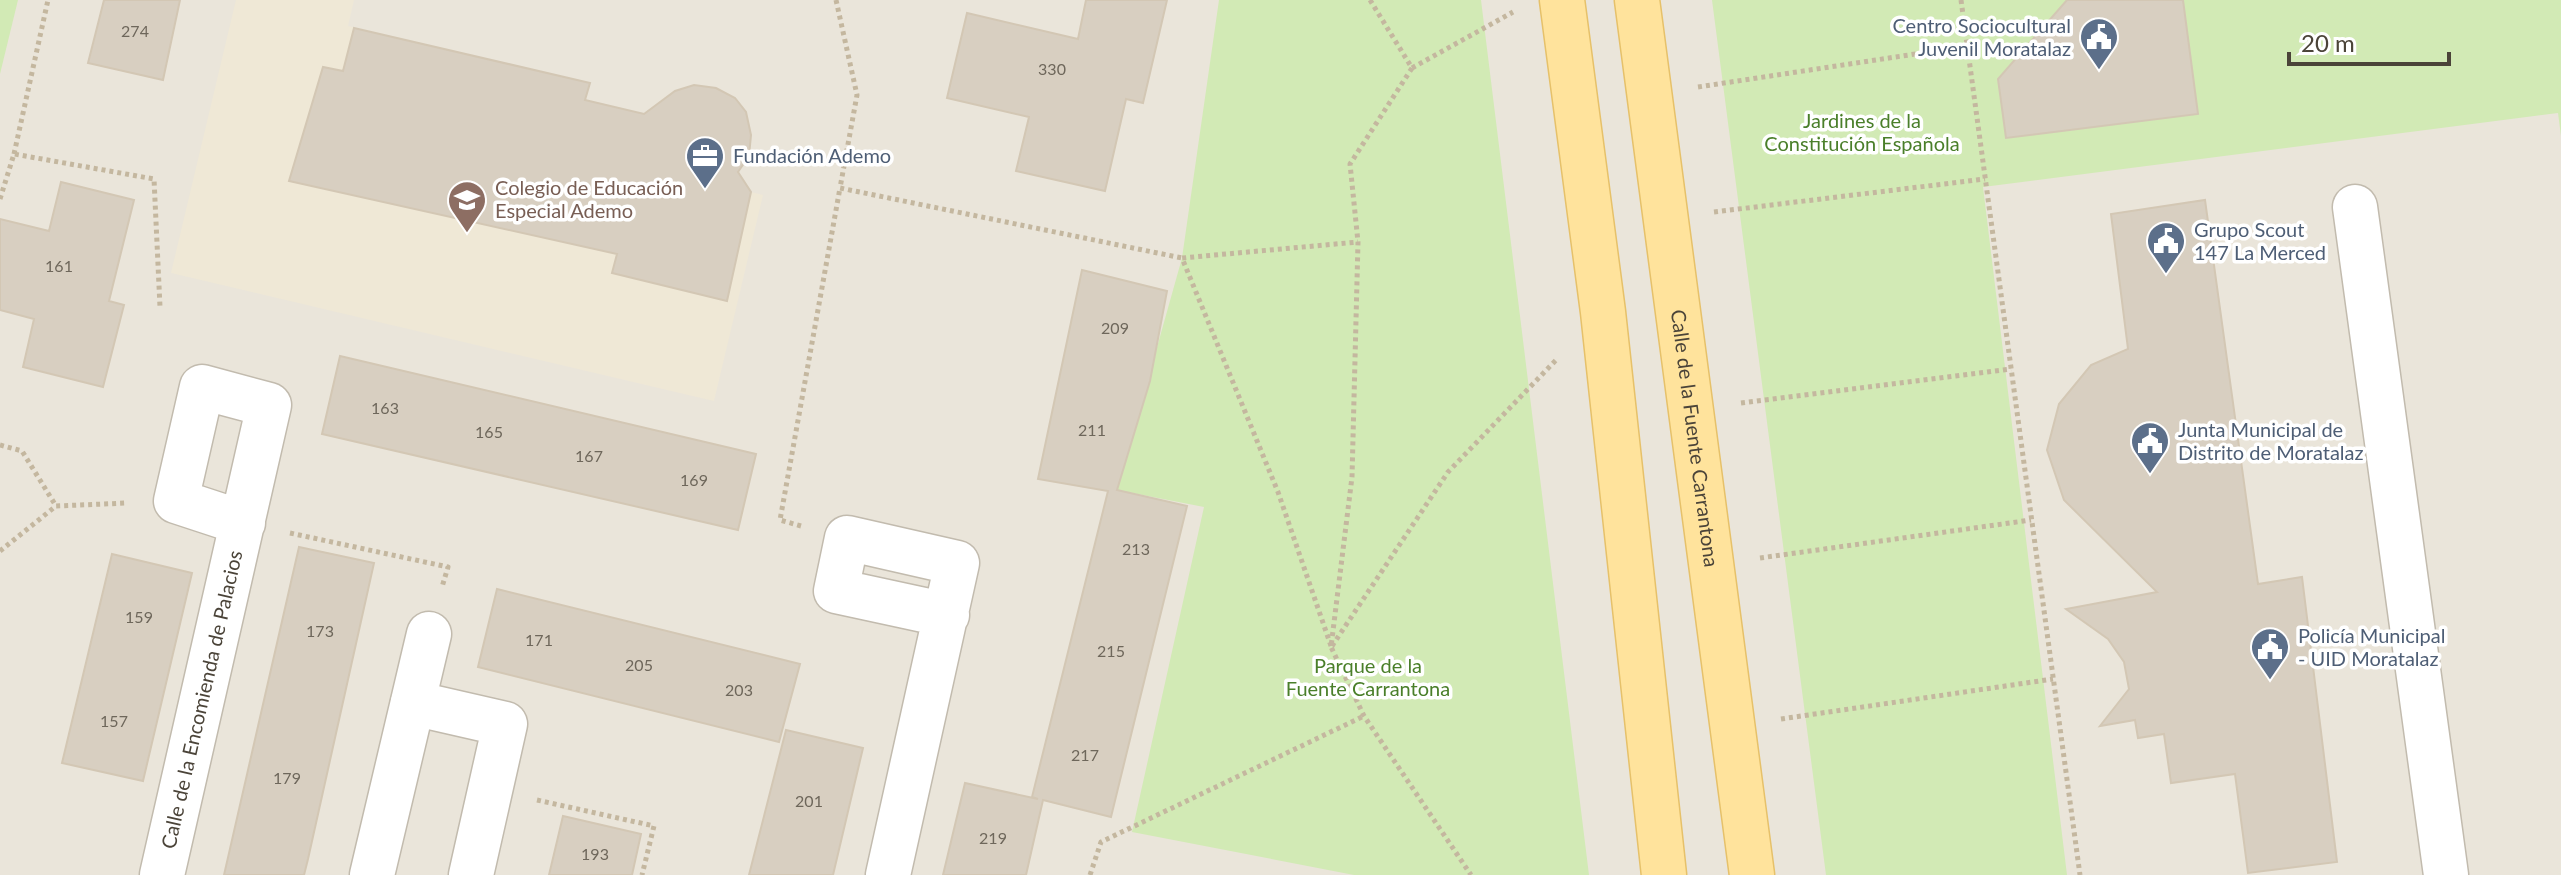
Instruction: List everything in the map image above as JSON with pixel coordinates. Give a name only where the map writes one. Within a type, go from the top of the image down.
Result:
[{"type":"main road","points":[[1562,0],[1603,312],[1664,875]]},
{"type":"main road","name":"Calle de la Fuente Carrantona","points":[[1637,0],[1752,875]]},
{"type":"lane","points":[[2355,207],[2446,875]]},
{"type":"lane","name":"Calle de la Encomienda de Palacios","points":[[162,875],[243,523],[269,405],[202,387],[176,501],[243,523]]},
{"type":"lane","points":[[847,538],[957,563],[888,875]]},
{"type":"lane","points":[[372,875],[429,634]]},
{"type":"lane","points":[[413,703],[505,724],[471,875]]},
{"type":"path","points":[[0,199],[14,154],[48,0]]},
{"type":"path","points":[[836,0],[857,95],[780,520],[847,538]]},
{"type":"path","points":[[1370,0],[1412,68]]},
{"type":"path","points":[[1961,0],[2080,875]]},
{"type":"path","points":[[1331,647],[1352,477],[1358,242],[1350,164],[1412,68],[1519,8]]},
{"type":"path","points":[[1690,88],[1968,46]]},
{"type":"path","points":[[14,154],[154,179],[160,307]]},
{"type":"path","points":[[1705,213],[1985,179]]},
{"type":"path","points":[[840,188],[1182,258],[1358,242]]},
{"type":"path","points":[[1182,258],[1278,492],[1331,647],[1364,716],[1471,875]]},
{"type":"path","points":[[1331,647],[1448,472],[1603,312]]},
{"type":"path","points":[[1728,404],[2011,369]]},
{"type":"path","points":[[0,445],[22,451],[56,506]]},
{"type":"path","points":[[0,551],[56,506],[176,501]]},
{"type":"path","points":[[1748,560],[2031,520]]},
{"type":"path","points":[[243,523],[448,567],[429,634]]},
{"type":"path","points":[[1768,720],[2053,679]]},
{"type":"path","points":[[1090,875],[1101,842],[1364,716]]},
{"type":"path","points":[[490,789],[654,826],[642,875]]},
{"type":"shaded area","points":[[0,0],[2561,0],[2561,875],[0,875]]},
{"type":"shaded area","name":"Colegio de Educación Especial Ademo","points":[[236,0],[354,0],[348,26],[590,83],[586,100],[649,115],[675,91],[694,85],[716,88],[746,112],[751,135],[749,156],[738,172],[751,192],[763,195],[714,401],[171,273]]},
{"type":"green space","points":[[0,0],[18,0],[0,74]]},
{"type":"green space","name":"Parque de la Fuente Carrantona","points":[[1219,0],[1481,0],[1589,875],[1354,875],[1132,832],[1204,507],[1117,490],[1182,258]]},
{"type":"green space","name":"Jardines de la Constitución Española","points":[[1712,0],[2561,0],[2561,136],[2558,113],[1983,187],[2067,875],[1826,875]]},
{"type":"building","points":[[104,0],[180,0],[163,80],[88,63]]},
{"type":"building","points":[[1086,0],[1167,0],[1143,103],[1126,99],[1105,191],[1016,171],[1029,117],[947,98],[967,13],[1078,39]]},
{"type":"building","name":"Centro Sociocultural Juvenil Moratalaz","points":[[2067,0],[2183,0],[2198,114],[2006,138],[1998,79]]},
{"type":"building","points":[[354,28],[590,83],[585,100],[644,114],[675,91],[694,85],[716,88],[735,98],[746,112],[751,135],[749,156],[738,172],[751,192],[727,301],[612,273],[617,254],[289,181],[323,67],[343,71]]},
{"type":"building","points":[[61,182],[134,200],[109,301],[124,305],[103,387],[23,367],[34,319],[0,310],[0,219],[49,231]]},
{"type":"building","name":"Junta Municipal de Distrito de Moratalaz","points":[[2205,200],[2258,584],[2302,577],[2337,862],[2248,873],[2235,774],[2171,783],[2164,734],[2138,738],[2135,720],[2100,726],[2129,689],[2124,662],[2108,639],[2066,609],[2157,592],[2064,500],[2047,450],[2059,404],[2091,365],[2128,349],[2111,214]]},
{"type":"building","points":[[1082,270],[1167,291],[1150,381],[1117,490],[1187,506],[1111,817],[1043,800],[1026,875],[943,875],[965,783],[1038,799],[1032,797],[1108,491],[1038,479]]},
{"type":"building","points":[[340,356],[756,454],[738,530],[322,434]]},
{"type":"building","points":[[299,547],[374,563],[308,859],[304,875],[224,875]]},
{"type":"building","points":[[112,554],[192,573],[143,781],[62,763]]},
{"type":"building","points":[[497,589],[800,664],[779,742],[478,667]]},
{"type":"building","points":[[786,730],[863,748],[833,875],[749,875]]},
{"type":"building","points":[[563,816],[641,834],[632,875],[549,875]]},
{"type":"place","name":"Centro Sociocultural Juvenil Moratalaz","points":[[2099,71]]},
{"type":"place","name":"Fundación Ademo","points":[[705,190]]},
{"type":"place","name":"Colegio de Educación Especial Ademo","points":[[467,234]]},
{"type":"place","name":"Grupo Scout 147 La Merced","points":[[2166,275]]},
{"type":"place","name":"Junta Municipal de Distrito de Moratalaz","points":[[2150,475]]},
{"type":"place","name":"Policía Municipal - UID Moratalaz","points":[[2270,681]]}]
